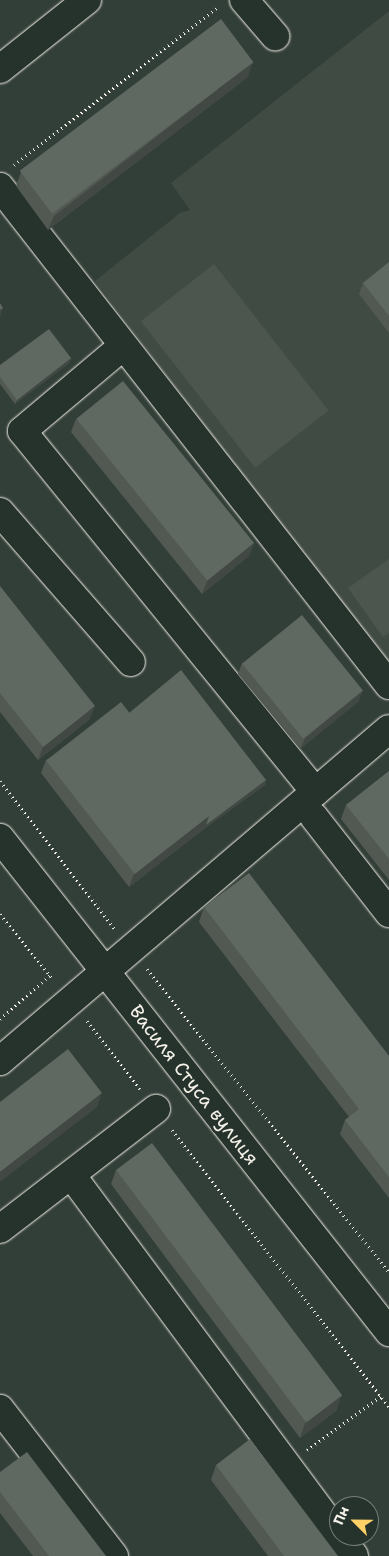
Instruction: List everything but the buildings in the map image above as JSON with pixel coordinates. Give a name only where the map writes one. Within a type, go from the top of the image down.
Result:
[{"type":"street","points":[[0,69],[11,52],[87,0]]},
{"type":"street","points":[[244,0],[275,36]]},
{"type":"street","points":[[4,178],[123,346],[389,685]]},
{"type":"street","points":[[123,346],[22,431],[314,804],[389,914]]},
{"type":"street","points":[[0,512],[130,662]]},
{"type":"street","points":[[0,1061],[72,1002],[131,949],[314,804],[389,729]]},
{"type":"street","name":"Василя Стуса вулиця","points":[[0,838],[104,973],[389,1332]]},
{"type":"street","points":[[0,1229],[72,1176],[156,1109]]},
{"type":"street","points":[[72,1176],[354,1556]]},
{"type":"street","points":[[0,1409],[114,1556]]},
{"type":"path","points":[[4,178],[226,0]]},
{"type":"path","points":[[0,781],[131,949],[389,1272]]},
{"type":"path","points":[[0,914],[72,1002],[389,1407]]},
{"type":"path","points":[[0,1019],[50,975]]},
{"type":"path","points":[[287,1465],[381,1396]]},
{"type":"shaded area","points":[[389,11],[389,668],[95,281],[180,213],[190,210],[171,183]]},
{"type":"shaded area","points":[[214,264],[329,411],[255,468],[141,321]]},
{"type":"shaded area","points":[[389,559],[389,633],[383,637],[348,588]]}]
